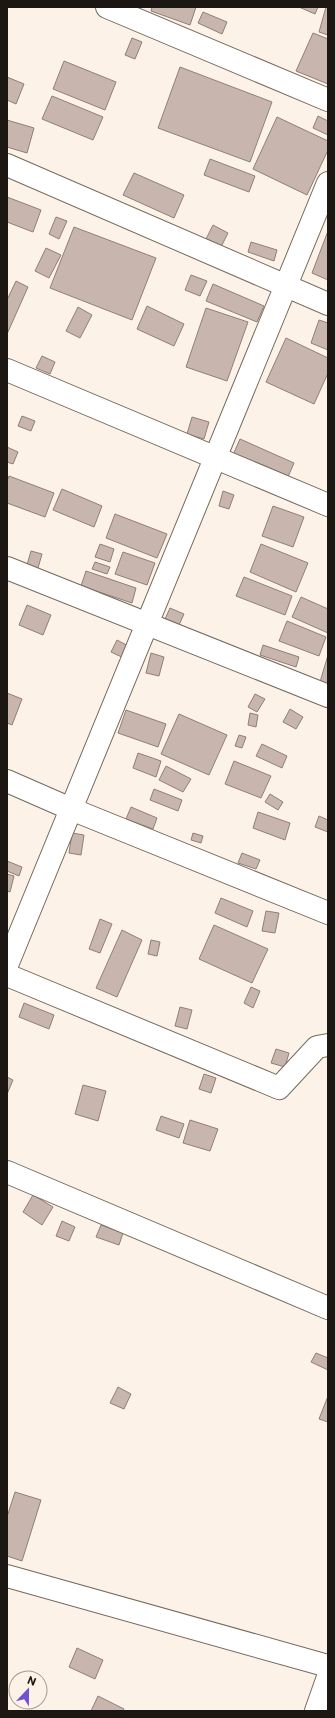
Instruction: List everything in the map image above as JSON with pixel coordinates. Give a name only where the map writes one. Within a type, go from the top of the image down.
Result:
[{"type":"street","points":[[107,7],[328,100]]},
{"type":"street","points":[[7,165],[328,304]]},
{"type":"street","points":[[7,965],[328,183]]},
{"type":"street","points":[[7,370],[328,505]]},
{"type":"street","points":[[7,568],[328,696]]},
{"type":"street","points":[[7,781],[71,809],[328,912]]},
{"type":"street","points":[[7,975],[279,1088],[317,1047],[328,1045]]},
{"type":"street","points":[[7,1172],[328,1308]]},
{"type":"street","points":[[7,1576],[328,1666]]},
{"type":"street","points":[[316,1711],[328,1677]]},
{"type":"building","points":[[152,7],[196,7],[190,25],[151,11]]},
{"type":"building","points":[[299,7],[318,7],[315,14]]},
{"type":"building","points":[[326,7],[328,7],[328,35],[319,32]]},
{"type":"building","points":[[203,12],[227,22],[222,34],[198,23]]},
{"type":"building","points":[[313,33],[328,39],[328,84],[296,71]]},
{"type":"building","points":[[132,38],[142,42],[135,59],[125,55]]},
{"type":"building","points":[[64,61],[116,82],[105,110],[53,89]]},
{"type":"building","points":[[180,67],[272,102],[250,162],[158,128]]},
{"type":"building","points":[[7,77],[24,84],[16,104],[7,100]]},
{"type":"building","points":[[52,96],[103,117],[93,140],[42,119]]},
{"type":"building","points":[[318,116],[328,121],[328,135],[313,128]]},
{"type":"building","points":[[277,117],[328,141],[328,150],[307,195],[253,169]]},
{"type":"building","points":[[7,120],[34,128],[27,153],[7,147]]},
{"type":"building","points":[[210,159],[255,176],[249,192],[204,175]]},
{"type":"building","points":[[134,173],[184,195],[174,218],[123,195]]},
{"type":"building","points":[[7,197],[41,210],[33,232],[7,222]]},
{"type":"building","points":[[56,217],[67,221],[59,239],[49,234]]},
{"type":"building","points":[[213,225],[228,233],[221,247],[206,239]]},
{"type":"building","points":[[74,227],[156,258],[132,320],[50,288]]},
{"type":"building","points":[[328,231],[328,280],[312,273]]},
{"type":"building","points":[[251,242],[277,250],[274,261],[248,252]]},
{"type":"building","points":[[46,248],[61,255],[49,278],[35,271]]},
{"type":"building","points":[[191,275],[207,281],[200,296],[185,290]]},
{"type":"building","points":[[16,281],[28,287],[7,334],[7,300]]},
{"type":"building","points":[[213,284],[264,306],[257,322],[206,301]]},
{"type":"building","points":[[147,306],[184,324],[174,346],[137,329]]},
{"type":"building","points":[[78,307],[92,315],[80,338],[66,331]]},
{"type":"building","points":[[206,308],[248,322],[227,381],[186,367]]},
{"type":"building","points":[[319,320],[328,323],[328,350],[311,343]]},
{"type":"building","points":[[286,338],[328,358],[328,373],[314,404],[266,382]]},
{"type":"building","points":[[42,356],[55,362],[50,374],[36,368]]},
{"type":"building","points":[[22,416],[35,421],[31,431],[18,426]]},
{"type":"building","points":[[192,417],[209,422],[204,439],[187,434]]},
{"type":"building","points":[[240,439],[294,463],[287,479],[233,455]]},
{"type":"building","points":[[7,447],[18,452],[13,464],[7,462]]},
{"type":"building","points":[[9,476],[54,493],[45,517],[7,503],[7,481]]},
{"type":"building","points":[[62,489],[102,506],[94,527],[53,510]]},
{"type":"building","points":[[223,491],[234,495],[229,509],[219,506]]},
{"type":"building","points":[[273,506],[304,517],[293,547],[262,536]]},
{"type":"building","points":[[115,514],[167,534],[157,558],[106,538]]},
{"type":"building","points":[[100,544],[114,549],[110,562],[95,557]]},
{"type":"building","points":[[261,544],[308,563],[296,592],[250,572]]},
{"type":"building","points":[[31,551],[42,554],[38,568],[27,565]]},
{"type":"building","points":[[123,552],[155,563],[147,585],[115,574]]},
{"type":"building","points":[[95,562],[110,567],[107,574],[92,569]]},
{"type":"building","points":[[86,571],[136,588],[132,603],[81,586]]},
{"type":"building","points":[[244,577],[292,596],[285,615],[236,596]]},
{"type":"building","points":[[301,597],[328,609],[328,633],[292,617]]},
{"type":"building","points":[[27,605],[51,615],[43,635],[19,625]]},
{"type":"building","points":[[170,608],[184,614],[179,625],[165,619]]},
{"type":"building","points":[[287,621],[326,637],[319,656],[279,641]]},
{"type":"building","points":[[117,640],[134,649],[128,660],[111,652]]},
{"type":"building","points":[[263,645],[299,657],[296,667],[260,655]]},
{"type":"building","points":[[151,653],[164,657],[159,676],[146,673]]},
{"type":"building","points":[[328,655],[328,684],[320,682]]},
{"type":"building","points":[[7,693],[22,699],[12,725],[7,723]]},
{"type":"building","points":[[255,694],[265,699],[257,712],[248,707]]},
{"type":"building","points":[[290,709],[303,717],[296,729],[283,722]]},
{"type":"building","points":[[126,710],[166,724],[158,747],[118,733]]},
{"type":"building","points":[[250,713],[258,715],[256,727],[248,725]]},
{"type":"building","points":[[179,714],[227,735],[209,775],[161,754]]},
{"type":"building","points":[[239,735],[246,737],[242,748],[235,746]]},
{"type":"building","points":[[262,744],[287,756],[282,768],[256,756]]},
{"type":"building","points":[[138,753],[161,761],[156,777],[133,768]]},
{"type":"building","points":[[234,761],[271,776],[261,798],[225,784]]},
{"type":"building","points":[[166,766],[191,779],[183,792],[159,780]]},
{"type":"building","points":[[154,789],[182,800],[178,811],[150,800]]},
{"type":"building","points":[[270,794],[283,802],[278,810],[265,802]]},
{"type":"building","points":[[131,807],[157,818],[153,829],[126,819]]},
{"type":"building","points":[[258,812],[290,823],[285,840],[253,828]]},
{"type":"building","points":[[319,816],[328,820],[328,832],[315,827]]},
{"type":"building","points":[[72,833],[84,835],[81,855],[69,853]]},
{"type":"building","points":[[193,833],[203,836],[201,843],[191,840]]},
{"type":"building","points":[[242,853],[260,860],[256,869],[238,863]]},
{"type":"building","points":[[7,861],[22,867],[19,876],[7,871]]},
{"type":"building","points":[[7,874],[14,876],[10,892],[7,891]]},
{"type":"building","points":[[221,898],[253,911],[247,927],[215,913]]},
{"type":"building","points":[[266,911],[279,913],[275,933],[262,931]]},
{"type":"building","points":[[100,919],[112,924],[100,953],[89,949]]},
{"type":"building","points":[[214,925],[268,949],[252,983],[199,959]]},
{"type":"building","points":[[122,930],[142,940],[117,997],[96,988]]},
{"type":"building","points":[[151,940],[160,942],[157,956],[148,954]]},
{"type":"building","points":[[251,987],[260,991],[253,1008],[244,1003]]},
{"type":"building","points":[[24,1003],[54,1015],[49,1029],[19,1017]]},
{"type":"building","points":[[180,1007],[192,1010],[187,1029],[175,1026]]},
{"type":"building","points":[[276,1049],[289,1053],[285,1067],[271,1063]]},
{"type":"building","points":[[204,1074],[216,1078],[211,1093],[199,1089]]},
{"type":"building","points":[[7,1077],[13,1080],[7,1094]]},
{"type":"building","points":[[83,1085],[106,1091],[98,1121],[75,1114]]},
{"type":"building","points":[[161,1116],[184,1124],[179,1138],[156,1130]]},
{"type":"building","points":[[190,1120],[218,1129],[210,1151],[183,1143]]},
{"type":"building","points":[[33,1195],[53,1207],[42,1225],[23,1212]]},
{"type":"building","points":[[62,1221],[75,1227],[69,1241],[56,1236]]},
{"type":"building","points":[[101,1225],[123,1233],[119,1245],[96,1237]]},
{"type":"building","points":[[316,1353],[328,1358],[328,1370],[311,1362]]},
{"type":"building","points":[[118,1387],[131,1394],[124,1409],[110,1403]]},
{"type":"building","points":[[328,1396],[328,1422],[319,1419]]},
{"type":"building","points":[[15,1492],[41,1500],[22,1561],[7,1556],[7,1517]]},
{"type":"building","points":[[77,1648],[103,1660],[95,1679],[69,1667]]},
{"type":"building","points":[[98,1696],[124,1709],[123,1711],[91,1711]]}]
